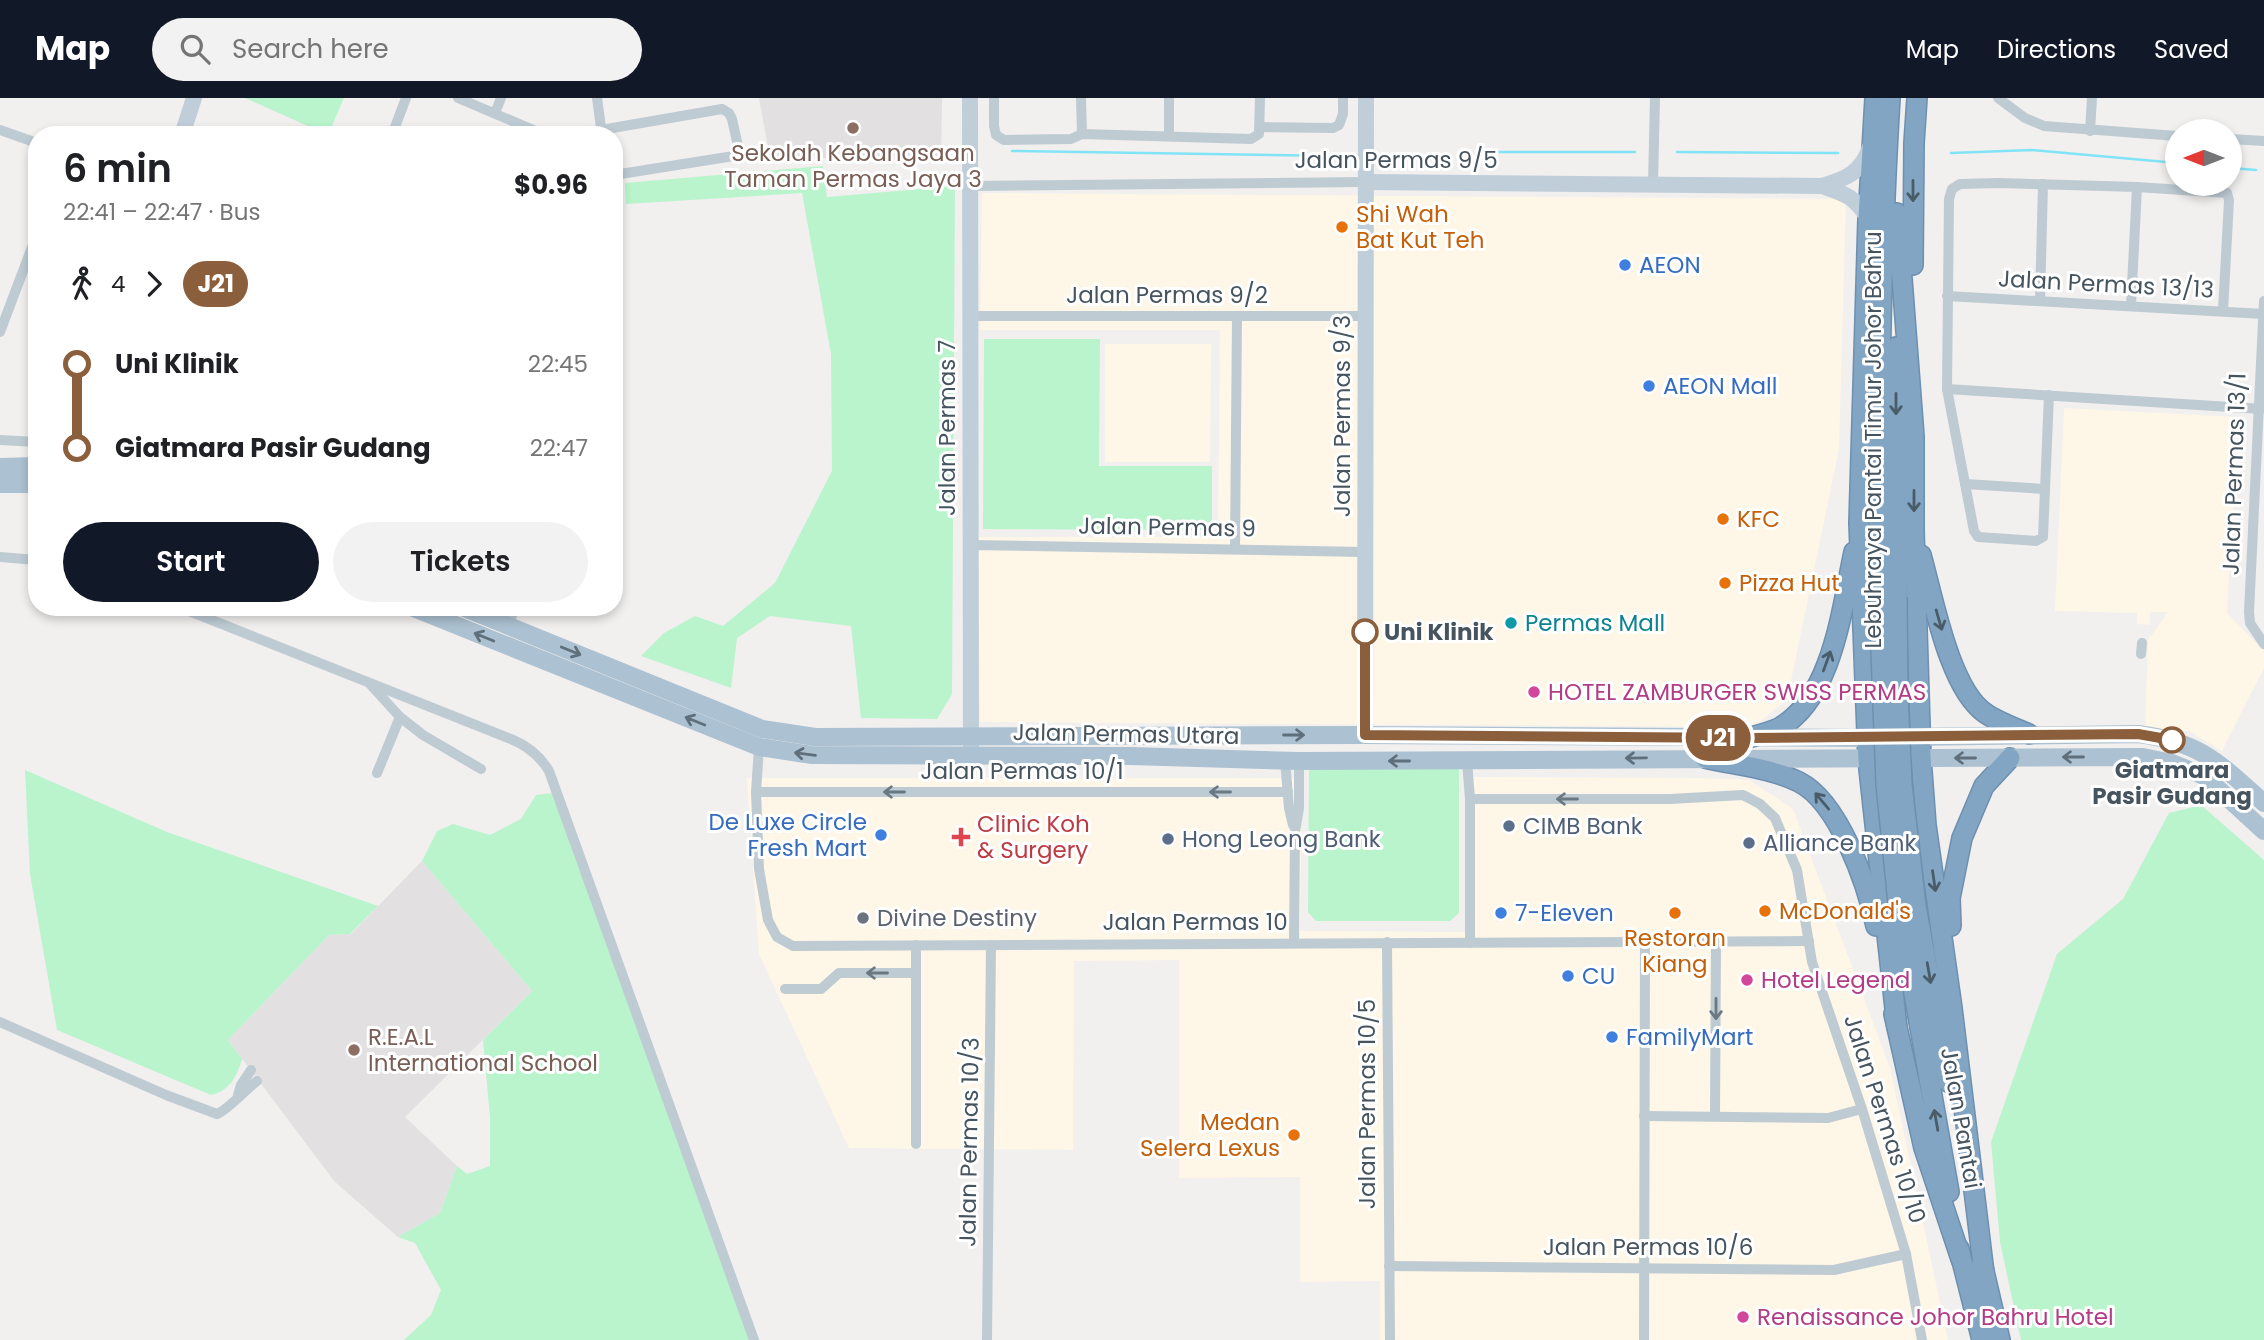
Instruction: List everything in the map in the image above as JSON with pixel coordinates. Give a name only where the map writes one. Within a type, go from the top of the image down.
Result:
[{"type":"highway","points":[[1875,98],[1868,218],[1859,523],[1868,760],[1897,1027]]},
{"type":"highway","name":"Lebuhraya Pantai Timur Johor Bahru","points":[[1890,98],[1878,427],[1888,597],[1898,696],[1907,905]]},
{"type":"highway","name":"Lebuhraya Pantai Timur Johor Bahru","points":[[1888,597],[1902,98]]},
{"type":"highway","points":[[1914,436],[1917,407],[1913,302],[1914,143],[1917,98]]},
{"type":"highway","points":[[1898,213],[1914,436],[1917,679],[1925,813],[1984,1273]]},
{"type":"highway","points":[[1748,738],[1779,728],[1799,712],[1815,693],[1837,628],[1859,523]]},
{"type":"highway","points":[[1914,531],[1961,684],[1985,713],[2029,734]]},
{"type":"highway","points":[[1865,680],[1883,691],[1890,692],[1917,679]]},
{"type":"highway","points":[[1705,758],[1779,775],[1799,782],[1818,794],[1831,812],[1851,851],[1874,917],[1924,1148],[1961,1259]]},
{"type":"highway","points":[[1952,1008],[1950,898],[1962,838],[1984,786],[2010,758]]},
{"type":"highway","points":[[1874,820],[1882,804],[1895,794],[1911,798],[1925,813]]},
{"type":"highway","name":"Jalan Pantai","points":[[1907,905],[1961,1259],[1982,1340]]},
{"type":"highway","name":"Jalan Pantai","points":[[1907,905],[2000,1340]]},
{"type":"main road","points":[[0,467],[28,466]]},
{"type":"main road","points":[[0,484],[28,484]]},
{"type":"main road","name":"Jalan Permas Utara","points":[[433,616],[759,747],[812,755],[1467,761],[2143,757],[2172,763],[2204,776],[2264,831]]},
{"type":"main road","name":"Jalan Permas Utara","points":[[484,616],[762,729],[815,737],[1365,735],[1868,738],[2138,734],[2172,740],[2215,759],[2264,803]]},
{"type":"main road","points":[[1129,735],[1123,748],[1131,756]]},
{"type":"street","points":[[185,126],[194,98]]},
{"type":"street","points":[[395,126],[406,98]]},
{"type":"street","points":[[458,98],[525,126]]},
{"type":"street","points":[[495,113],[501,98]]},
{"type":"street","points":[[597,98],[600,126]]},
{"type":"street","name":"Jalan Permas 7","points":[[970,98],[971,757]]},
{"type":"street","points":[[994,98],[994,127],[996,135],[1004,140],[1071,139],[1082,134],[1214,138],[1259,132],[1333,128],[1342,120],[1343,98]]},
{"type":"street","points":[[1081,98],[1082,134]]},
{"type":"street","points":[[1169,98],[1169,135]]},
{"type":"street","points":[[1259,132],[1260,98]]},
{"type":"street","name":"Jalan Permas 9/3","points":[[1365,735],[1366,98]]},
{"type":"street","points":[[1653,184],[1655,98]]},
{"type":"street","points":[[1998,98],[2025,118],[2044,126],[2165,135]]},
{"type":"street","points":[[2090,131],[2092,98]]},
{"type":"street","points":[[623,127],[720,104],[732,119],[740,155],[623,174]]},
{"type":"street","points":[[0,130],[28,140]]},
{"type":"street","name":"Jalan Permas 9/5","points":[[969,186],[1365,182],[1822,186],[1844,180],[1857,171],[1867,158],[1872,140]]},
{"type":"street","points":[[2242,140],[2264,141]]},
{"type":"street","points":[[2049,395],[2044,534],[2041,540],[1978,537],[1974,531],[1947,389],[1949,199],[1952,189],[1960,184],[2137,187],[2227,193],[2229,200],[2223,311]]},
{"type":"street","points":[[2040,302],[2043,184]]},
{"type":"street","name":"Jalan Permas 9/5","points":[[1822,186],[1845,194],[1859,203],[1868,218]]},
{"type":"street","points":[[2131,306],[2137,187]]},
{"type":"street","points":[[0,332],[28,258]]},
{"type":"street","name":"Jalan Permas 13/13","points":[[1947,296],[2263,314]]},
{"type":"street","name":"Jalan Permas 13/1","points":[[2264,301],[2258,508],[2249,612],[2250,623],[2264,644]]},
{"type":"street","name":"Jalan Permas 9/2","points":[[970,316],[1364,316]]},
{"type":"street","points":[[1235,549],[1237,316]]},
{"type":"street","points":[[1947,389],[2261,409]]},
{"type":"street","points":[[0,440],[28,442]]},
{"type":"street","points":[[1965,484],[2046,489]]},
{"type":"street","name":"Jalan Permas 9","points":[[970,545],[1364,552]]},
{"type":"street","points":[[0,557],[28,559]]},
{"type":"street","points":[[202,616],[523,744],[543,761],[549,771],[754,1340]]},
{"type":"street","points":[[508,626],[512,616]]},
{"type":"street","points":[[368,682],[400,717],[423,734],[481,768]]},
{"type":"street","points":[[377,774],[400,717]]},
{"type":"street","name":"Jalan Permas 10","points":[[759,747],[756,792],[759,869],[768,920],[777,937],[793,946],[1809,941]]},
{"type":"street","points":[[1292,760],[1288,792],[1295,832]]},
{"type":"street","points":[[1292,760],[1299,808],[1295,832],[1294,943]]},
{"type":"street","points":[[1467,761],[1470,799],[1470,943]]},
{"type":"street","name":"Jalan Permas 10/1","points":[[756,792],[1288,792]]},
{"type":"street","name":"Jalan Permas 10/10","points":[[1470,799],[1646,799],[1743,795],[1775,818],[1797,870],[1812,962],[1862,1109],[1906,1254],[1923,1337]]},
{"type":"street","points":[[1644,941],[1644,1340]]},
{"type":"street","points":[[1715,1116],[1716,941]]},
{"type":"street","name":"Jalan Permas 10/5","points":[[1387,943],[1390,1340]]},
{"type":"street","points":[[916,945],[916,1144]]},
{"type":"street","name":"Jalan Permas 10/3","points":[[987,1340],[991,945]]},
{"type":"street","points":[[785,989],[821,989],[839,973],[916,973]]},
{"type":"street","points":[[0,1022],[216,1114],[222,1112],[238,1095],[257,1081]]},
{"type":"street","points":[[238,1095],[251,1070]]},
{"type":"street","points":[[1644,1116],[1828,1118],[1862,1109]]},
{"type":"street","name":"Jalan Permas 10/6","points":[[1389,1266],[1834,1269],[1906,1254]]},
{"type":"shaded area","name":"Sekolah Kebangsaan Taman Permas Jaya 3","points":[[759,98],[942,98],[941,159],[770,158]]},
{"type":"shaded area","points":[[982,193],[1846,199],[1839,449],[1787,700],[1753,727],[980,722],[978,537],[1218,537],[1220,330],[980,330]]},
{"type":"shaded area","points":[[1105,344],[1211,344],[1210,462],[1105,462]]},
{"type":"shaded area","points":[[2064,408],[2238,417],[2227,613],[2264,651],[2264,668],[2222,751],[2189,731],[2145,729],[2148,640],[2168,612],[2150,612],[2150,625],[2137,624],[2137,613],[2055,611]]},
{"type":"shaded area","points":[[1470,777],[1749,780],[1793,809],[1890,1068],[1948,1340],[1380,1340],[1380,1281],[1300,1282],[1300,1177],[1179,1178],[1179,960],[1074,961],[1073,1150],[849,1148],[759,954],[747,778],[1302,778],[1300,931],[1468,932]]},
{"type":"shaded area","name":"R.E.A.L International School","points":[[422,861],[532,991],[405,1117],[457,1166],[440,1213],[398,1237],[335,1182],[228,1040],[329,935],[351,934]]},
{"type":"green space","points":[[245,98],[344,98],[332,126],[308,126]]},
{"type":"green space","points":[[823,166],[827,197],[955,186],[952,694],[937,719],[861,718],[851,626],[770,616],[737,638],[731,688],[641,656],[664,633],[695,616],[723,626],[775,583],[832,471],[831,354],[802,193],[626,204],[625,183]]},
{"type":"green space","points":[[984,339],[1100,339],[1099,466],[1212,466],[1212,530],[983,529]]},
{"type":"green space","points":[[1455,764],[1459,769],[1459,913],[1450,921],[1316,921],[1308,912],[1309,767]]},
{"type":"green space","points":[[25,770],[167,832],[378,906],[350,934],[329,935],[228,1040],[242,1059],[232,1082],[211,1095],[57,1030],[30,874]]},
{"type":"green space","points":[[553,793],[749,1340],[404,1340],[431,1315],[441,1290],[415,1243],[398,1237],[440,1213],[457,1166],[467,1174],[490,1166],[490,1117],[483,1040],[532,991],[422,861],[437,831],[453,824],[490,835],[521,819],[536,795]]},
{"type":"green space","points":[[2201,805],[2264,860],[2264,1340],[2021,1340],[2000,1242],[1991,1142],[2057,954],[2123,899],[2169,813]]},
{"type":"waterway","points":[[1951,153],[2032,150],[2165,162]]},
{"type":"waterway","points":[[1012,151],[1342,156]]},
{"type":"waterway","points":[[1496,152],[1635,152]]},
{"type":"waterway","points":[[1677,152],[1838,153]]},
{"type":"waterway","points":[[2242,169],[2256,170]]},
{"type":"bus line","name":"J21","points":[[1365,632],[1365,735],[1868,738],[2138,734],[2172,740]]},
{"type":"place","name":"Sekolah Kebangsaan Taman Permas Jaya 3","points":[[853,128]]},
{"type":"place","name":"Shi Wah Bat Kut Teh","points":[[1342,227]]},
{"type":"place","name":"AEON","points":[[1625,265]]},
{"type":"place","name":"AEON Mall","points":[[1649,386]]},
{"type":"place","name":"KFC","points":[[1723,519]]},
{"type":"place","name":"Pizza Hut","points":[[1725,583]]},
{"type":"place","name":"Permas Mall","points":[[1511,623]]},
{"type":"place","name":"Uni Klinik","points":[[1365,632]]},
{"type":"place","name":"HOTEL ZAMBURGER SWISS PERMAS","points":[[1534,692]]},
{"type":"place","name":"Giatmara Pasir Gudang","points":[[2172,740]]},
{"type":"place","name":"CIMB Bank","points":[[1509,826]]},
{"type":"place","name":"De Luxe Circle Fresh Mart","points":[[881,835]]},
{"type":"place","name":"Clinic Koh & Surgery","points":[[961,837]]},
{"type":"place","name":"Hong Leong Bank","points":[[1168,839]]},
{"type":"place","name":"Alliance Bank","points":[[1749,843]]},
{"type":"place","name":"McDonald's","points":[[1765,911]]},
{"type":"place","name":"7-Eleven","points":[[1501,913]]},
{"type":"place","name":"Restoran Kiang","points":[[1675,913]]},
{"type":"place","name":"Divine Destiny","points":[[863,918]]},
{"type":"place","name":"CU","points":[[1568,976]]},
{"type":"place","name":"Hotel Legend","points":[[1747,980]]},
{"type":"place","name":"FamilyMart","points":[[1612,1037]]},
{"type":"place","name":"R.E.A.L International School","points":[[354,1050]]},
{"type":"place","name":"Medan Selera Lexus","points":[[1294,1135]]},
{"type":"place","name":"Renaissance Johor Bahru Hotel","points":[[1743,1317]]}]
